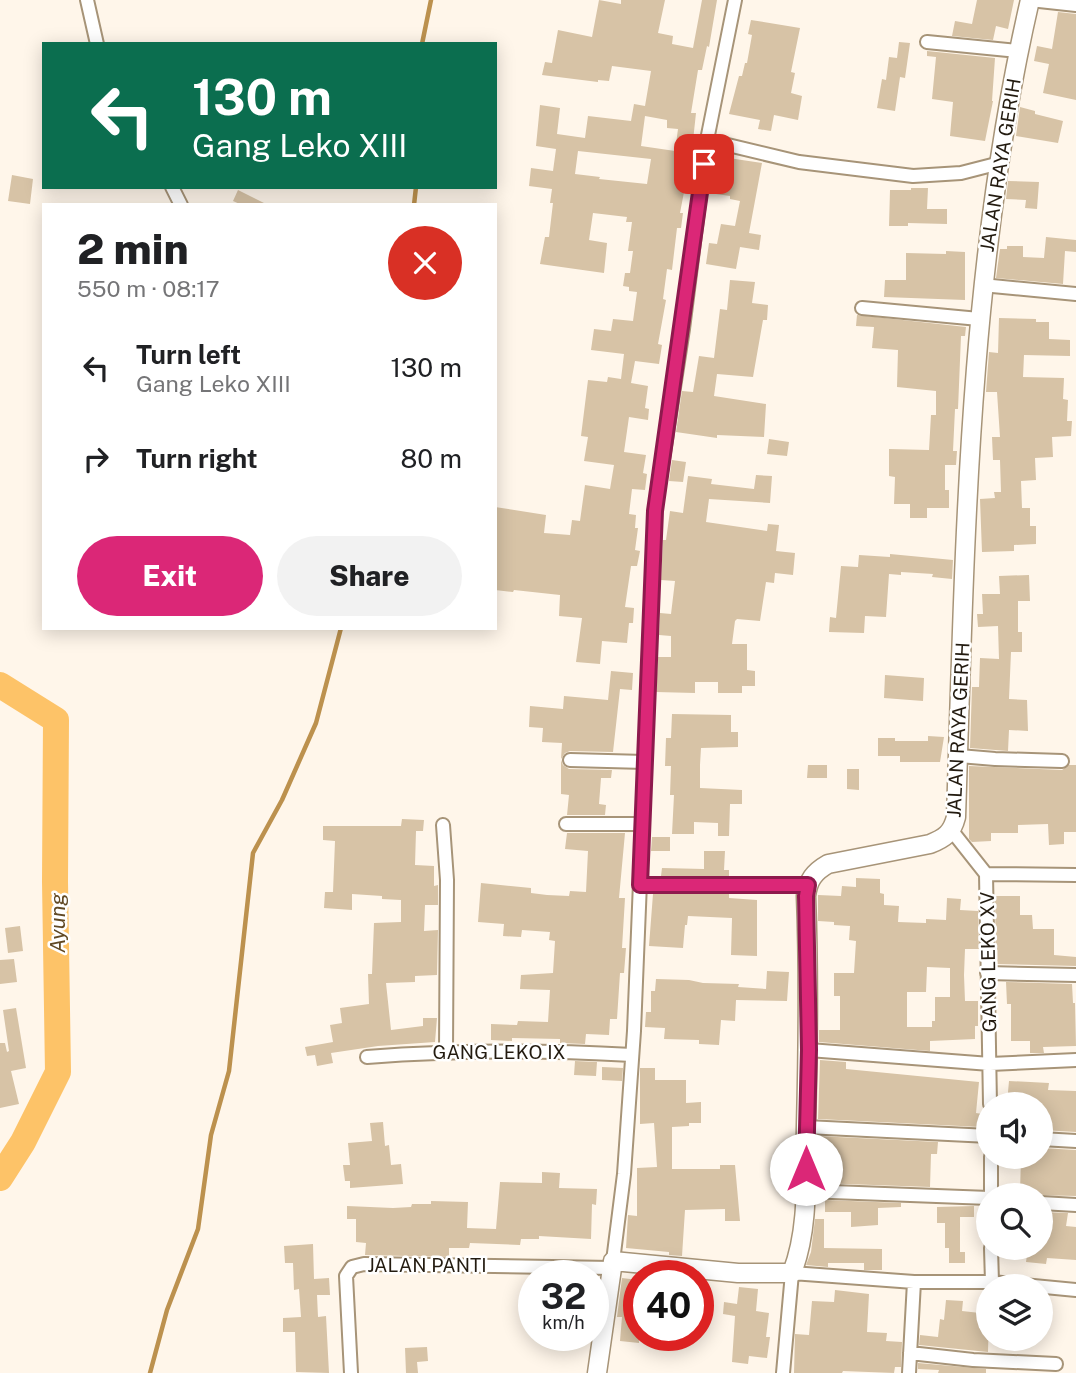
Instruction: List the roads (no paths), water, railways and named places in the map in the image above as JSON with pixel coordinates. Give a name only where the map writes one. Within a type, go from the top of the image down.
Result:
[{"type":"street","points":[[87,0],[97,42]]},
{"type":"street","points":[[597,1373],[624,1174],[643,824],[655,511],[683,329],[707,140],[735,0]]},
{"type":"street","points":[[1030,0],[1076,5]]},
{"type":"street","name":"JALAN RAYA GERIH","points":[[808,885],[818,870],[828,864],[930,844],[944,838],[952,831],[956,817],[969,453],[979,318],[1000,163],[1018,51],[1030,0]]},
{"type":"street","points":[[928,42],[1018,51]]},
{"type":"street","points":[[707,140],[799,162],[913,176],[961,173],[1000,163]]},
{"type":"street","points":[[982,285],[1076,294]]},
{"type":"street","points":[[862,308],[979,318]]},
{"type":"street","points":[[959,756],[1062,761]]},
{"type":"street","points":[[570,760],[645,762]]},
{"type":"street","points":[[566,824],[643,824]]},
{"type":"street","points":[[443,825],[447,880],[446,1051]]},
{"type":"street","name":"GANG LEKO XV","points":[[952,831],[986,874],[990,1092]]},
{"type":"street","points":[[986,874],[1076,875]]},
{"type":"street","points":[[640,885],[808,885],[806,1191],[803,1236],[792,1273],[783,1373]]},
{"type":"street","points":[[987,973],[1076,975]]},
{"type":"street","name":"GANG LEKO IX","points":[[367,1057],[446,1051],[517,1050],[632,1055]]},
{"type":"street","points":[[809,1050],[990,1064],[1076,1060]]},
{"type":"street","points":[[806,1127],[976,1135]]},
{"type":"street","points":[[1053,1140],[1076,1141]]},
{"type":"street","points":[[806,1191],[976,1197]]},
{"type":"street","points":[[1053,1204],[1076,1205]]},
{"type":"street","name":"JALAN PANTI","points":[[351,1373],[346,1276],[352,1267],[364,1264],[612,1264]]},
{"type":"street","points":[[612,1264],[914,1282],[976,1282]]},
{"type":"street","points":[[909,1373],[914,1282]]},
{"type":"street","points":[[1053,1288],[1076,1290]]},
{"type":"street","points":[[910,1353],[973,1360],[1056,1364]]},
{"type":"waterway","points":[[422,42],[431,0]]},
{"type":"waterway","points":[[414,203],[416,189]]},
{"type":"waterway","points":[[150,1373],[167,1310],[198,1229],[211,1135],[229,1071],[253,853],[282,800],[316,723],[340,630]]},
{"type":"waterway","name":"Ayung","points":[[0,685],[56,720],[58,1072],[23,1142],[0,1178]]}]
